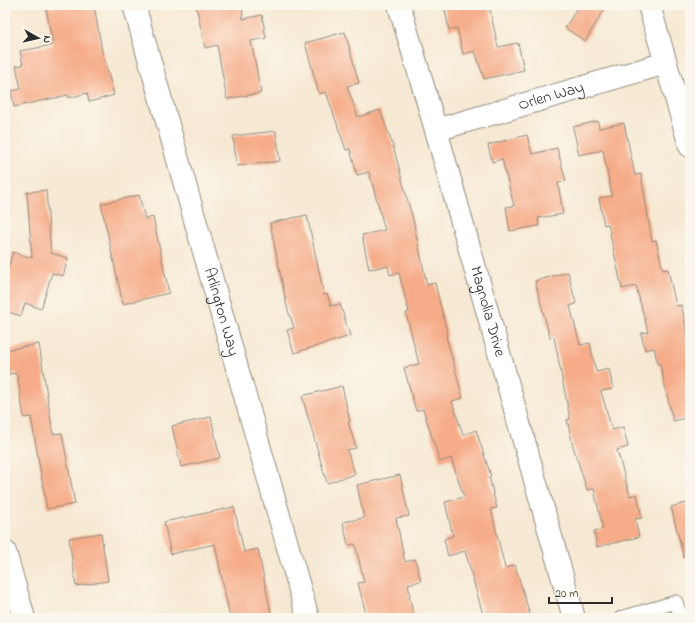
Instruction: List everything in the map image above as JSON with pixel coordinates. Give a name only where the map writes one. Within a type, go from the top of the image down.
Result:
[{"type":"street","name":"Arlington Way","points":[[134,5],[308,618]]},
{"type":"street","name":"Magnolia Drive","points":[[399,5],[436,130],[574,618]]},
{"type":"street","points":[[649,5],[690,146]]},
{"type":"street","name":"Orlen Way","points":[[436,130],[666,63]]},
{"type":"street","points":[[5,552],[24,618]]},
{"type":"lane","points":[[621,618],[676,602],[681,618]]},
{"type":"building","points":[[60,5],[94,5],[102,51],[114,95],[89,102],[87,93],[69,98],[68,95],[14,107],[11,91],[21,89],[16,66],[23,65],[20,51],[53,45],[46,8]]},
{"type":"building","points":[[196,5],[242,5],[243,19],[262,15],[266,38],[251,41],[261,93],[227,99],[217,45],[205,48]]},
{"type":"building","points":[[444,5],[489,5],[498,47],[518,43],[524,70],[484,79],[475,51],[463,54],[457,28],[449,30]]},
{"type":"building","points":[[579,5],[607,5],[585,41],[565,28]]},
{"type":"building","points":[[345,32],[359,83],[347,86],[358,117],[380,110],[393,146],[413,220],[427,285],[435,283],[448,336],[446,336],[463,398],[452,401],[463,435],[476,430],[491,476],[489,477],[497,508],[491,509],[505,568],[515,565],[531,618],[484,618],[465,551],[448,556],[444,539],[453,536],[445,502],[464,497],[451,458],[440,462],[423,409],[416,411],[404,368],[419,364],[406,313],[409,312],[399,273],[390,275],[388,266],[369,269],[362,235],[385,230],[369,172],[357,175],[350,149],[346,150],[326,92],[319,94],[305,43]]},
{"type":"building","points":[[598,121],[599,128],[624,123],[635,175],[641,174],[652,241],[656,240],[663,270],[668,269],[676,306],[681,305],[686,326],[690,347],[690,417],[673,421],[660,364],[658,365],[654,348],[645,350],[641,333],[648,332],[636,286],[622,289],[608,224],[604,225],[599,198],[612,196],[603,150],[579,155],[573,127]]},
{"type":"building","points":[[276,131],[280,161],[237,166],[233,136]]},
{"type":"building","points":[[527,135],[532,154],[557,148],[566,181],[558,183],[563,214],[538,218],[539,226],[510,231],[506,207],[514,206],[502,159],[492,162],[488,145]]},
{"type":"building","points":[[46,190],[51,253],[68,258],[63,276],[52,273],[41,309],[25,303],[21,316],[5,311],[5,278],[13,252],[32,258],[27,192]]},
{"type":"building","points":[[139,195],[145,219],[153,217],[169,293],[123,304],[101,204]]},
{"type":"building","points":[[307,215],[324,295],[327,294],[331,306],[340,304],[350,336],[294,353],[287,330],[294,328],[287,307],[270,223]]},
{"type":"building","points":[[568,272],[576,304],[570,306],[580,345],[590,343],[596,372],[609,369],[613,389],[601,391],[612,430],[623,427],[628,447],[617,450],[630,496],[637,494],[642,518],[635,519],[639,537],[597,547],[594,531],[603,529],[594,489],[587,490],[573,446],[567,420],[570,419],[554,337],[550,338],[535,281]]},
{"type":"building","points":[[39,344],[53,434],[62,433],[75,504],[47,509],[31,417],[24,418],[17,373],[9,374],[5,350]]},
{"type":"building","points":[[342,386],[350,422],[348,422],[356,448],[347,450],[355,474],[327,483],[302,396]]},
{"type":"building","points":[[211,417],[220,458],[181,467],[172,426]]},
{"type":"building","points":[[400,475],[409,516],[396,518],[405,562],[415,559],[421,581],[408,584],[414,618],[367,618],[358,583],[364,582],[355,544],[348,545],[343,522],[364,518],[357,485]]},
{"type":"building","points":[[690,502],[690,557],[684,558],[671,507]]},
{"type":"building","points":[[234,507],[244,552],[258,549],[272,618],[230,618],[215,544],[171,554],[164,522]]},
{"type":"building","points":[[101,533],[108,581],[76,586],[69,538]]}]
